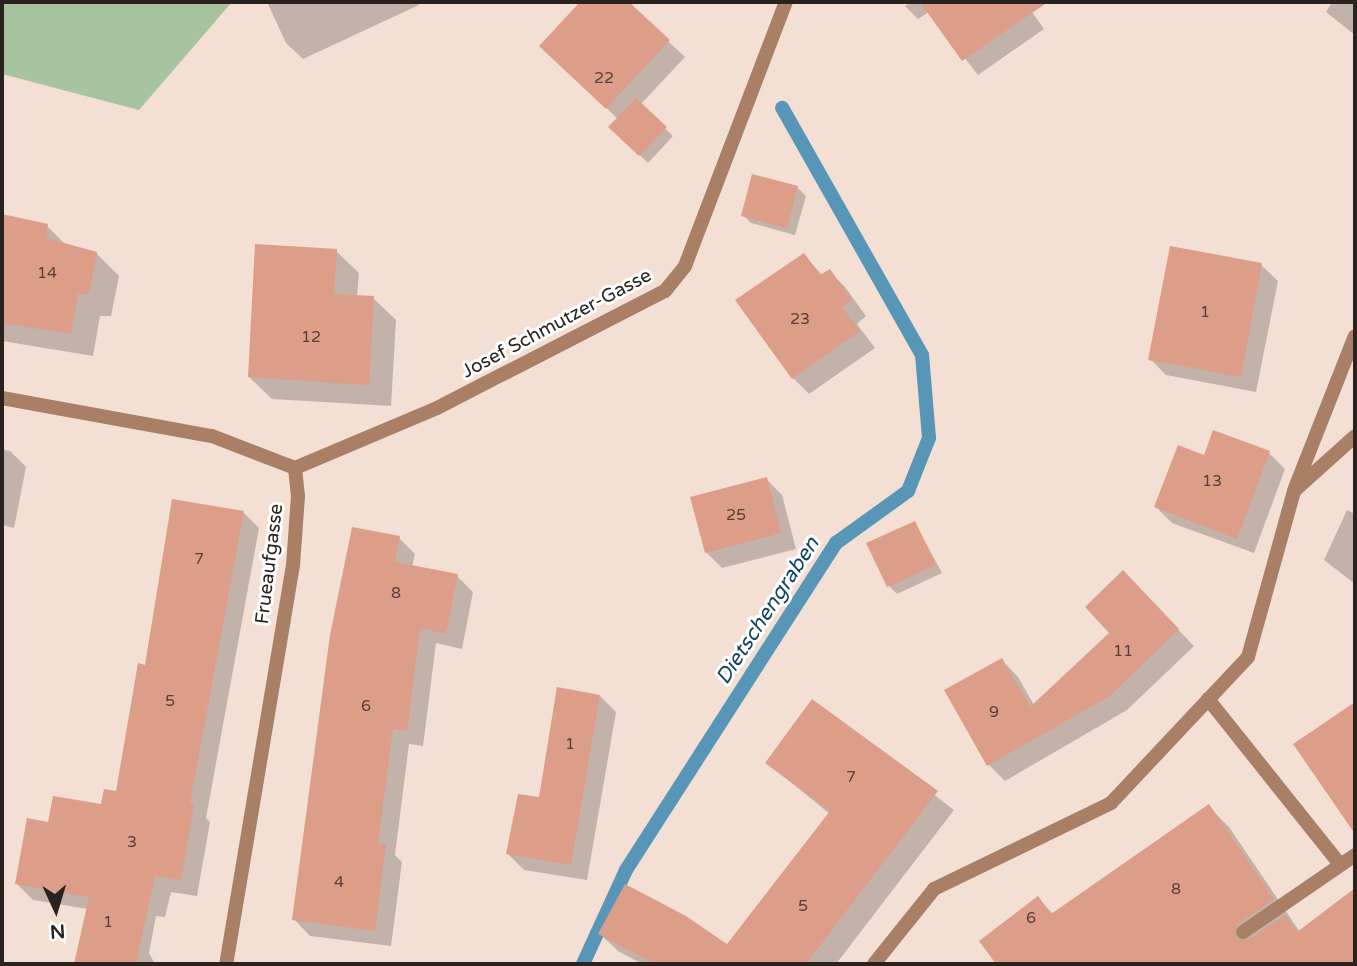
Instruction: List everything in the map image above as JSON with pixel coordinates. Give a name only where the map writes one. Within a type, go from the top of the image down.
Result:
[{"type":"street","name":"Josef Schmutzer-Gasse","points":[[295,468],[437,408],[665,291],[685,266],[786,2]]},
{"type":"street","points":[[874,964],[934,889],[1111,803],[1248,657],[1294,491],[1355,336]]},
{"type":"street","points":[[2,398],[212,436],[295,468]]},
{"type":"street","points":[[1294,491],[1355,436]]},
{"type":"street","name":"Frueaufgasse","points":[[226,964],[293,565],[298,496],[295,468]]},
{"type":"street","points":[[1208,699],[1339,863]]},
{"type":"street","points":[[1244,932],[1339,863],[1355,855]]},
{"type":"green space","points":[[2,2],[232,2],[139,110],[2,74]]},
{"type":"building","points":[[580,2],[629,2],[670,40],[606,109],[539,46]]},
{"type":"building","points":[[920,2],[1048,2],[962,61]]},
{"type":"building","points":[[636,98],[667,127],[639,156],[608,127]]},
{"type":"building","points":[[752,174],[798,186],[787,228],[741,216]]},
{"type":"building","points":[[2,214],[48,224],[46,238],[97,252],[89,294],[78,294],[71,334],[2,323]]},
{"type":"building","points":[[255,244],[337,249],[334,294],[374,296],[369,385],[248,377]]},
{"type":"building","points":[[1170,246],[1262,263],[1241,377],[1148,360]]},
{"type":"building","points":[[804,253],[820,275],[830,269],[852,300],[842,307],[860,331],[792,379],[735,300]]},
{"type":"building","points":[[1213,430],[1270,451],[1237,539],[1154,507],[1178,445],[1204,455]]},
{"type":"building","points":[[767,477],[781,533],[705,553],[690,497]]},
{"type":"building","points":[[172,499],[244,511],[190,803],[194,804],[181,881],[155,876],[136,964],[74,964],[89,897],[15,884],[27,818],[48,822],[53,796],[101,804],[104,789],[116,791],[138,663],[145,665]]},
{"type":"building","points":[[915,521],[936,565],[887,587],[866,543]]},
{"type":"building","points":[[352,527],[400,536],[395,562],[458,574],[446,634],[420,628],[407,731],[393,729],[378,843],[386,844],[375,931],[292,920],[330,635]]},
{"type":"building","points":[[1123,570],[1179,629],[1111,695],[987,766],[944,690],[1002,658],[1030,707],[1109,633],[1085,607]]},
{"type":"building","points":[[557,687],[600,695],[571,865],[506,854],[518,794],[539,797]]},
{"type":"building","points":[[812,699],[938,791],[806,964],[655,964],[598,934],[625,884],[686,916],[727,944],[830,811],[765,763]]},
{"type":"building","points":[[1355,702],[1355,834],[1293,744]]},
{"type":"building","points":[[1209,804],[1274,899],[1237,925],[1236,938],[1248,940],[1285,915],[1297,932],[1355,888],[1355,964],[996,964],[979,941],[1038,896],[1051,914]]},
{"type":"waterway","name":"Dietschengraben","points":[[583,964],[626,870],[836,543],[908,491],[929,438],[922,355],[782,108]]}]
